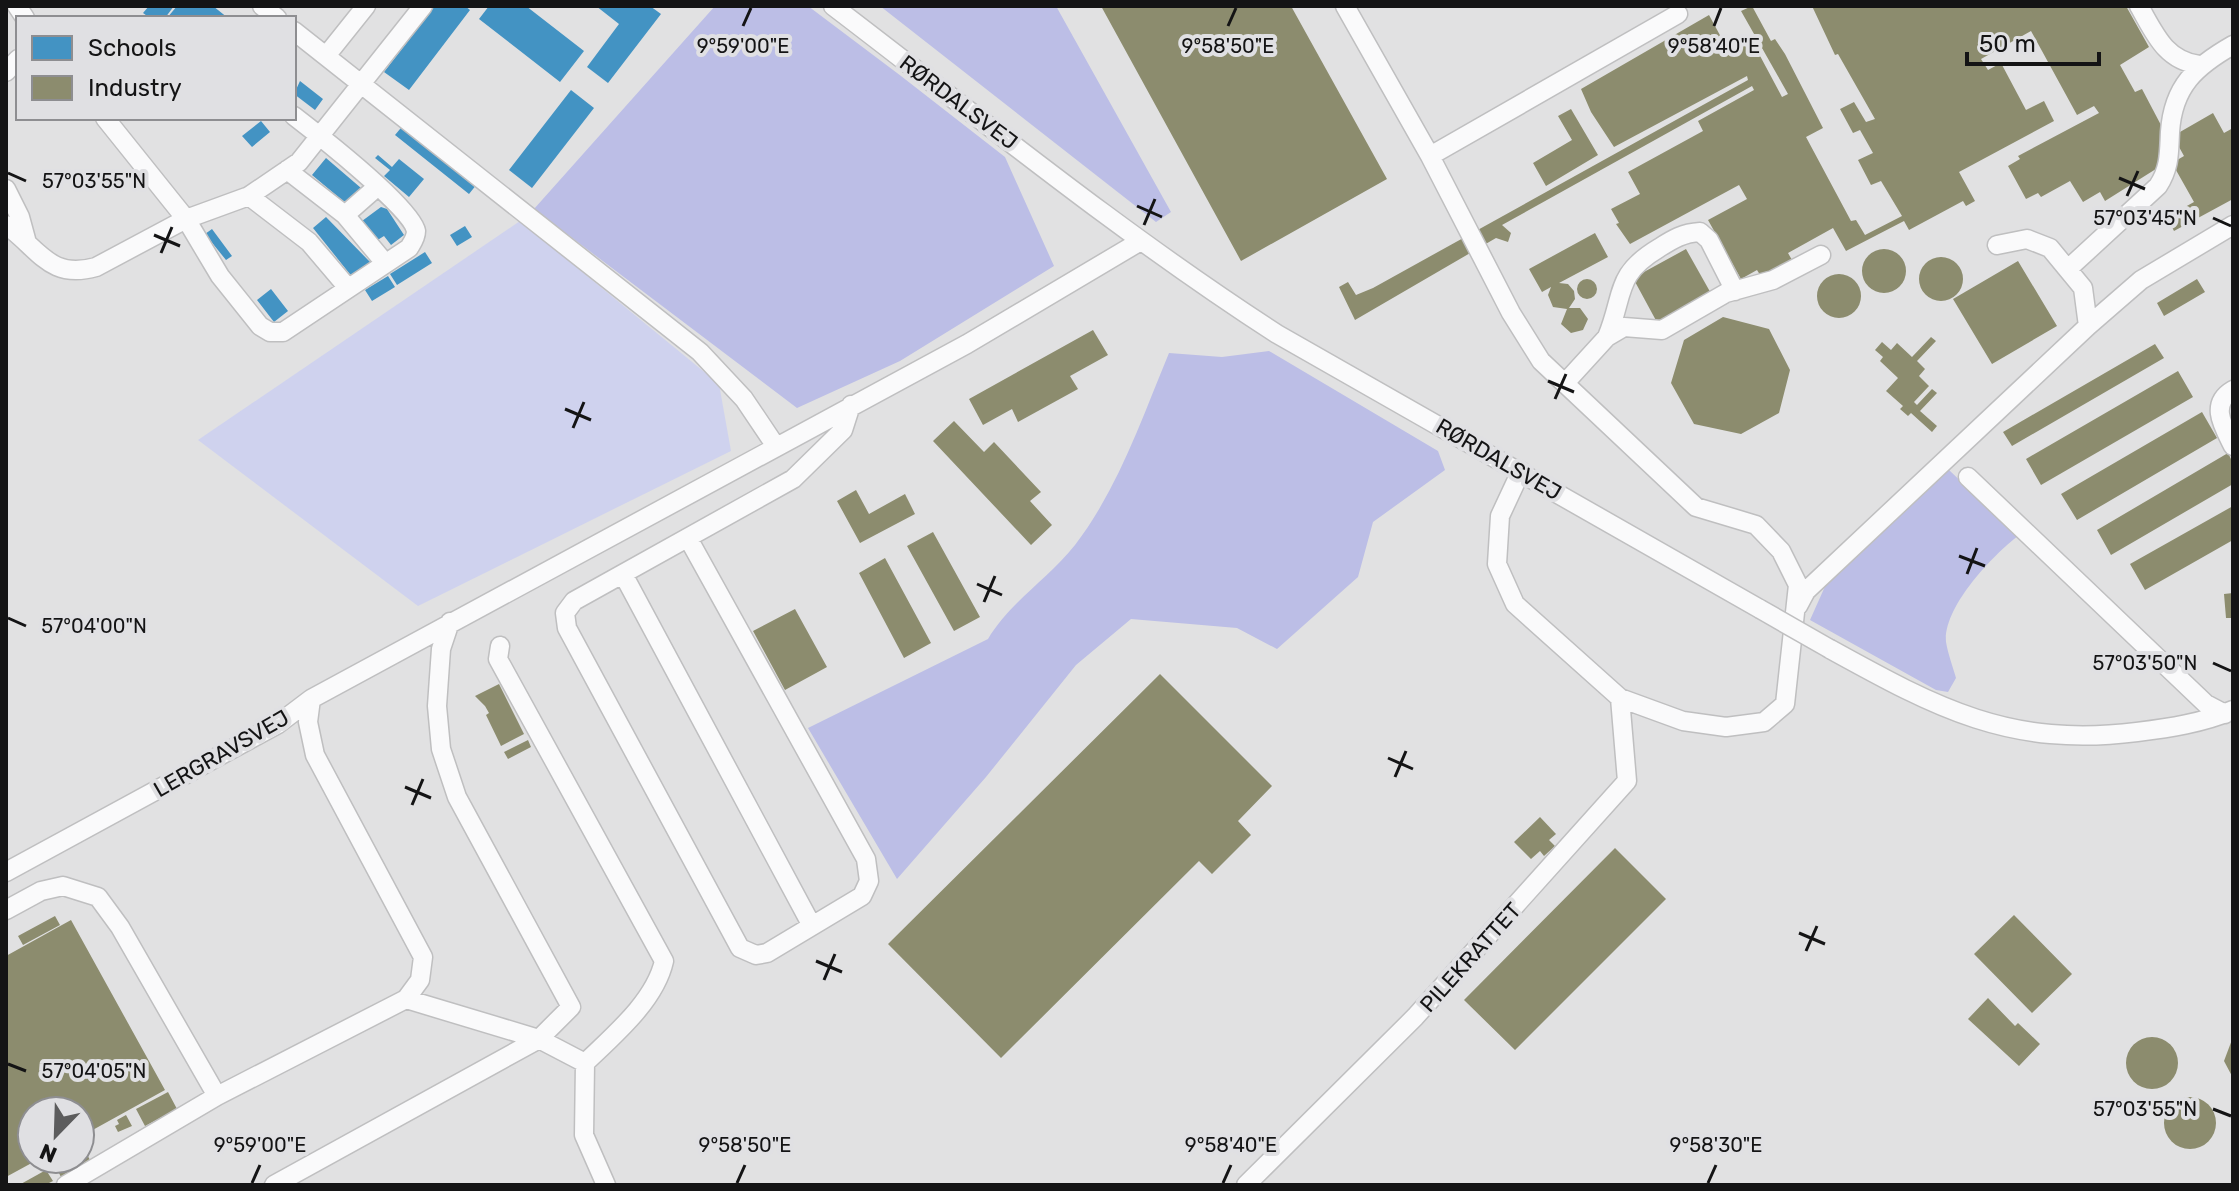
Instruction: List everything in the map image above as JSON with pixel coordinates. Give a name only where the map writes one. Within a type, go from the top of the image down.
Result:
[{"type":"street","points":[[326,56],[366,6]]},
{"type":"street","points":[[6,225],[26,239],[50,264],[63,271],[80,271],[96,267],[186,219],[249,196],[299,162],[423,6]]},
{"type":"street","name":"RØRDALSVEJ","points":[[833,6],[1139,242],[1277,334],[1830,649],[1953,713],[2044,735],[2110,736],[2169,728],[2229,712]]},
{"type":"street","points":[[1345,6],[1430,156],[1511,313],[1541,361],[1696,507],[1756,525],[1781,551],[1798,585],[1785,704],[1764,722],[1726,727],[1683,721],[1620,698],[1515,604],[1497,564],[1500,516],[1521,471]]},
{"type":"street","points":[[2139,6],[2163,48],[2184,63],[2199,65]]},
{"type":"street","points":[[1430,156],[1678,14]]},
{"type":"street","points":[[296,33],[700,352],[744,399],[775,445]]},
{"type":"street","points":[[2069,268],[2158,186],[2167,173],[2175,109],[2182,88],[2199,65],[2233,45]]},
{"type":"street","points":[[107,120],[186,219],[220,276],[260,326],[270,332],[283,332],[409,248],[416,229],[378,186],[296,118]]},
{"type":"street","points":[[287,170],[345,215],[385,263]]},
{"type":"street","points":[[345,215],[378,186]]},
{"type":"street","points":[[6,189],[26,239]]},
{"type":"street","points":[[249,196],[309,242],[348,288]]},
{"type":"street","points":[[1795,609],[1806,591],[2088,326],[2141,280],[2233,225]]},
{"type":"street","points":[[1607,337],[1624,281],[1634,263],[1684,233],[1700,232],[1709,240],[1735,291]]},
{"type":"street","points":[[1997,245],[2027,239],[2050,248],[2083,288],[2088,326]]},
{"type":"street","points":[[311,699],[775,445],[967,344],[1139,242]]},
{"type":"street","points":[[1565,383],[1607,337],[1624,327],[1662,330],[1735,291],[1773,280],[1821,255]]},
{"type":"street","points":[[2233,390],[2224,395],[2218,409],[2233,446]]},
{"type":"street","points":[[688,538],[866,859],[869,881],[862,896],[767,953],[756,955],[740,948],[567,628],[565,613],[574,601],[809,467],[843,430],[851,405]]},
{"type":"street","points":[[1968,477],[2206,704],[2229,712]]},
{"type":"street","points":[[623,574],[812,926]]},
{"type":"street","points":[[274,1185],[539,1039],[571,1007],[457,797],[441,749],[437,706],[440,663],[450,622]]},
{"type":"street","points":[[500,646],[498,659],[664,961],[660,979],[619,1030],[585,1063],[584,1135],[606,1185]]},
{"type":"street","name":"PILEKRATTET","points":[[1246,1185],[1415,1017],[1627,781],[1620,698]]},
{"type":"street","name":"LERGRAVSVEJ","points":[[6,872],[278,724],[311,699]]},
{"type":"street","name":"LERGRAVSVEJ","points":[[311,699],[308,722],[315,755],[423,957],[420,980],[406,999]]},
{"type":"street","points":[[6,910],[41,891],[63,886],[98,897],[120,927],[217,1096]]},
{"type":"street","points":[[66,1185],[217,1096],[406,999],[539,1039],[585,1063]]},
{"type":"shaded area","points":[[715,6],[808,6],[901,76],[1005,157],[1054,266],[900,361],[797,408],[534,209]]},
{"type":"shaded area","points":[[880,6],[1056,6],[1171,212],[1156,222]]},
{"type":"shaded area","points":[[520,221],[719,384],[731,451],[418,606],[198,440]]},
{"type":"shaded area","points":[[1269,351],[1438,451],[1445,470],[1373,522],[1358,577],[1277,649],[1237,628],[1131,619],[1076,665],[986,777],[897,879],[808,728],[988,639],[1007,613],[1075,545],[1104,501],[1169,353],[1222,357]]},
{"type":"shaded area","points":[[1949,470],[2018,536],[1983,569],[1952,613],[1946,642],[1956,678],[1948,692],[1936,690],[1810,620],[1827,582]]},
{"type":"building: Schools","points":[[149,6],[174,6],[166,16],[147,16],[143,13]]},
{"type":"building: Schools","points":[[177,6],[213,6],[226,16],[169,16]]},
{"type":"building: Schools","points":[[435,6],[465,6],[470,10],[409,90],[384,72]]},
{"type":"building: Schools","points":[[489,6],[526,6],[584,51],[560,82],[479,19]]},
{"type":"building: Schools","points":[[596,6],[650,6],[661,14],[608,83],[587,67],[619,24]]},
{"type":"building: Schools","points":[[300,81],[323,99],[315,110],[296,96]]},
{"type":"building: Schools","points":[[571,90],[594,108],[532,188],[509,170]]},
{"type":"building: Schools","points":[[261,121],[270,132],[252,147],[242,136]]},
{"type":"building: Schools","points":[[405,123],[481,179],[469,194],[395,135]]},
{"type":"building: Schools","points":[[378,155],[392,167],[399,159],[424,179],[409,197],[384,176],[390,170],[375,158]]},
{"type":"building: Schools","points":[[326,158],[361,188],[348,205],[312,175]]},
{"type":"building: Schools","points":[[381,207],[387,209],[404,235],[391,245],[384,236],[376,241],[362,221]]},
{"type":"building: Schools","points":[[326,217],[370,262],[353,278],[313,228]]},
{"type":"building: Schools","points":[[465,226],[472,237],[457,246],[450,235]]},
{"type":"building: Schools","points":[[212,229],[232,256],[226,260],[205,234]]},
{"type":"building: Schools","points":[[425,252],[432,263],[397,285],[390,274]]},
{"type":"building: Schools","points":[[388,276],[395,287],[372,301],[365,290]]},
{"type":"building: Schools","points":[[271,289],[288,311],[274,322],[257,300]]},
{"type":"building: Industry","points":[[1101,6],[1291,6],[1387,179],[1241,261]]},
{"type":"building: Industry","points":[[1752,6],[1771,41],[1775,39],[1785,54],[1823,128],[1806,137],[1851,221],[1856,220],[1865,235],[1902,216],[1881,181],[1871,185],[1858,160],[1873,153],[1860,130],[1853,133],[1840,109],[1854,102],[1866,122],[1875,119],[1838,54],[1835,55],[1812,6],[2126,6],[2149,47],[2120,65],[2135,92],[2142,89],[2162,127],[2167,162],[2105,201],[2100,192],[2083,202],[2070,181],[2041,197],[2038,193],[2026,199],[2008,166],[2020,159],[2018,156],[2099,113],[2094,106],[2077,115],[2031,31],[1981,59],[1988,70],[2001,63],[2026,110],[2044,101],[2054,121],[1959,172],[1975,201],[1966,206],[1963,201],[1909,230],[1904,221],[1846,251],[1833,228],[1788,253],[1792,260],[1762,278],[1757,270],[1741,279],[1708,220],[1747,199],[1739,185],[1630,244],[1616,224],[1619,223],[1611,209],[1640,194],[1628,172],[1703,131],[1698,121],[1754,90],[1752,86],[1502,225],[1511,233],[1508,242],[1496,238],[1355,320],[1339,287],[1348,282],[1356,295],[1373,288],[1748,80],[1747,76],[1614,147],[1591,112],[1581,89],[1709,15],[1728,50],[1751,39],[1782,97],[1788,94],[1741,11]]},
{"type":"building: Industry","points":[[1571,109],[1598,155],[1546,186],[1533,163],[1572,140],[1558,116]]},
{"type":"building: Industry","points":[[2213,113],[2224,133],[2233,128],[2233,199],[2174,231],[2167,217],[2194,202],[2172,163],[2184,156],[2173,136]]},
{"type":"building: Industry","points":[[1595,233],[1608,257],[1559,283],[1568,284],[1574,291],[1575,299],[1569,308],[1580,308],[1588,319],[1583,330],[1571,333],[1561,324],[1567,309],[1553,307],[1548,295],[1551,287],[1542,292],[1529,269]]},
{"type":"building: Industry","points":[[1686,249],[1713,297],[1659,326],[1633,278]]},
{"type":"building: Industry","points":[[1884,249],[1900,255],[1906,271],[1900,287],[1884,293],[1868,287],[1862,271],[1868,255]]},
{"type":"building: Industry","points":[[1941,257],[1957,263],[1963,279],[1957,295],[1941,301],[1925,295],[1919,279],[1925,263]]},
{"type":"building: Industry","points":[[2018,261],[2057,326],[1992,364],[1953,299]]},
{"type":"building: Industry","points":[[1839,274],[1855,280],[1861,296],[1855,312],[1839,318],[1823,312],[1817,296],[1823,280]]},
{"type":"building: Industry","points":[[1587,279],[1594,282],[1597,289],[1594,296],[1587,299],[1580,296],[1577,289],[1580,282]]},
{"type":"building: Industry","points":[[2197,279],[2205,292],[2164,316],[2157,303]]},
{"type":"building: Industry","points":[[1723,317],[1769,329],[1790,370],[1779,413],[1741,434],[1694,424],[1671,383],[1684,340]]},
{"type":"building: Industry","points":[[1093,330],[1108,355],[1070,376],[1078,389],[1018,422],[1012,409],[983,425],[969,399]]},
{"type":"building: Industry","points":[[1931,337],[1936,341],[1917,361],[1925,369],[1919,376],[1929,386],[1914,402],[1917,405],[1932,389],[1937,393],[1920,411],[1937,426],[1932,432],[1911,413],[1908,416],[1900,409],[1903,406],[1886,391],[1898,378],[1880,361],[1883,357],[1875,350],[1882,342],[1891,350],[1897,343],[1912,357]]},
{"type":"building: Industry","points":[[2155,344],[2164,358],[2012,446],[2003,432]]},
{"type":"building: Industry","points":[[2178,371],[2193,397],[2041,485],[2026,459]]},
{"type":"building: Industry","points":[[2202,412],[2217,438],[2077,520],[2061,494]]},
{"type":"building: Industry","points":[[954,421],[984,452],[994,442],[1041,492],[1030,501],[1052,525],[1031,545],[933,441]]},
{"type":"building: Industry","points":[[2228,453],[2233,463],[2233,484],[2111,555],[2097,530]]},
{"type":"building: Industry","points":[[856,490],[869,514],[905,494],[915,514],[860,543],[837,501]]},
{"type":"building: Industry","points":[[2233,506],[2233,540],[2145,590],[2130,564]]},
{"type":"building: Industry","points":[[933,532],[980,617],[954,631],[907,546]]},
{"type":"building: Industry","points":[[885,558],[931,643],[904,658],[859,573]]},
{"type":"building: Industry","points":[[2233,593],[2233,618],[2226,618],[2224,594]]},
{"type":"building: Industry","points":[[795,609],[827,667],[785,690],[753,631]]},
{"type":"building: Industry","points":[[1160,674],[1272,786],[1238,821],[1251,835],[1212,874],[1199,861],[1001,1058],[888,944]]},
{"type":"building: Industry","points":[[499,684],[524,734],[501,746],[486,715],[489,713],[475,696]]},
{"type":"building: Industry","points":[[528,740],[531,747],[508,759],[504,752]]},
{"type":"building: Industry","points":[[1540,817],[1556,834],[1549,840],[1555,846],[1544,856],[1540,851],[1531,859],[1514,842]]},
{"type":"building: Industry","points":[[1615,848],[1666,899],[1515,1050],[1464,1000]]},
{"type":"building: Industry","points":[[2014,915],[2072,974],[2032,1013],[1974,954]]},
{"type":"building: Industry","points":[[55,916],[60,925],[23,945],[18,936]]},
{"type":"building: Industry","points":[[71,920],[165,1090],[96,1128],[96,1095],[16,1095],[16,1172],[6,1177],[6,956]]},
{"type":"building: Industry","points":[[1988,998],[2015,1026],[2018,1023],[2040,1044],[2019,1066],[1968,1019]]},
{"type":"building: Industry","points":[[2152,1037],[2171,1044],[2178,1063],[2171,1082],[2152,1089],[2133,1082],[2126,1063],[2133,1044]]},
{"type":"building: Industry","points":[[2233,1037],[2233,1078],[2224,1061]]},
{"type":"building: Industry","points":[[168,1092],[177,1109],[145,1126],[136,1109]]},
{"type":"building: Industry","points":[[2190,1097],[2209,1104],[2216,1123],[2209,1142],[2190,1149],[2171,1142],[2164,1123],[2171,1104]]},
{"type":"building: Industry","points":[[126,1115],[132,1126],[118,1132],[115,1126],[119,1124],[117,1120]]},
{"type":"building: Industry","points":[[37,1175],[49,1175],[53,1181],[45,1185],[19,1185]]}]
